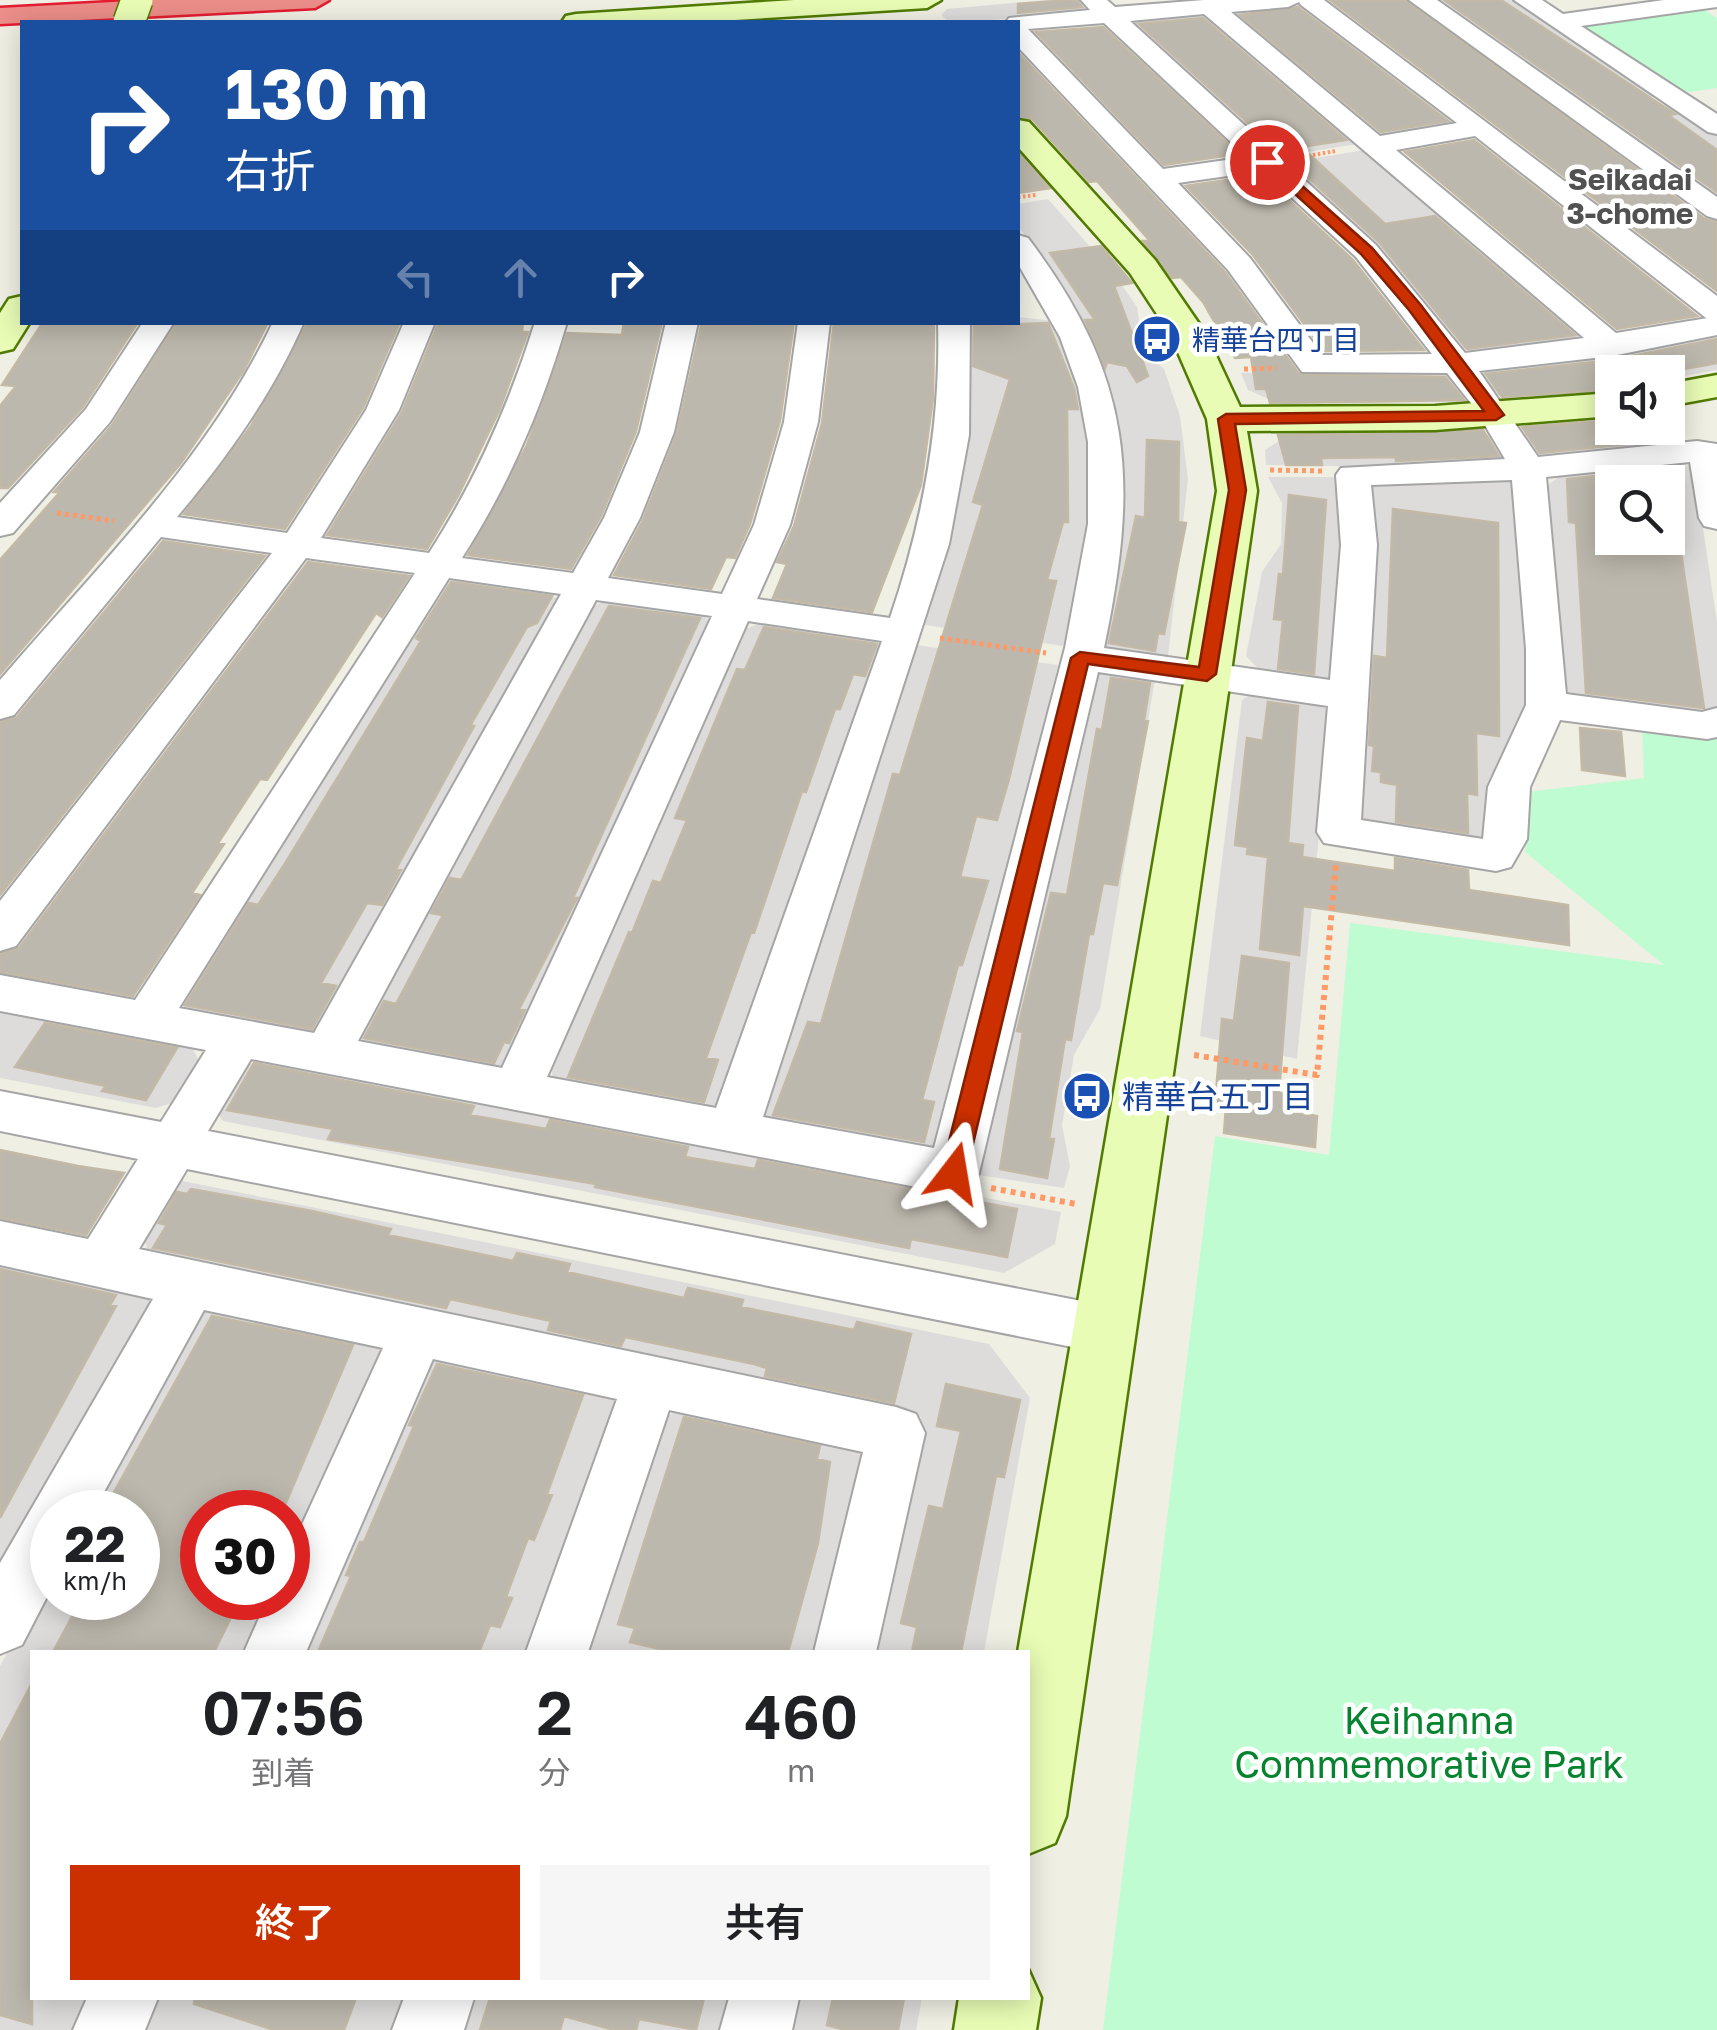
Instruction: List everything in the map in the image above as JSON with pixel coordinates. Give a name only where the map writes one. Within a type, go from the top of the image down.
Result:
[{"type":"highway","points":[[0,14],[228,0]]},
{"type":"highway","points":[[0,14],[315,0]]},
{"type":"street","points":[[1020,22],[1100,7],[1209,6],[1288,0]]},
{"type":"street","points":[[1309,0],[1717,311]]},
{"type":"street","points":[[1421,0],[1717,210]]},
{"type":"street","points":[[1526,0],[1717,126]]},
{"type":"street","points":[[1562,21],[1717,0]]},
{"type":"street","points":[[618,20],[913,6]]},
{"type":"street","points":[[1209,6],[1612,346]]},
{"type":"street","points":[[1100,7],[1366,251],[1458,363],[1528,468],[1545,649],[1546,705],[1509,786],[1506,839],[1496,856],[1339,832],[1360,546],[1353,475],[1528,468],[1706,452],[1717,518]]},
{"type":"street","points":[[1020,35],[1239,264],[1313,366],[1458,363],[1612,346],[1717,326]]},
{"type":"street","points":[[1581,112],[1717,92]]},
{"type":"street","points":[[1376,146],[1480,127]]},
{"type":"street","points":[[1020,131],[1143,268],[1188,334],[1226,419],[1237,490],[1030,1803]]},
{"type":"street","points":[[1158,178],[1267,162]]},
{"type":"street","points":[[0,993],[954,1173],[1080,658],[1104,529],[1107,471],[1092,382],[1049,310],[1020,248]]},
{"type":"street","points":[[0,341],[20,309]]},
{"type":"street","points":[[5,512],[98,415],[157,325]]},
{"type":"street","points":[[0,706],[155,525],[250,400],[288,325]]},
{"type":"street","points":[[0,934],[298,544],[369,437],[391,396],[419,325]]},
{"type":"street","points":[[147,1020],[470,518],[512,439],[539,368],[549,325]]},
{"type":"street","points":[[326,1054],[629,504],[657,432],[681,325]]},
{"type":"street","points":[[516,1092],[772,525],[789,472],[808,384],[814,325]]},
{"type":"street","points":[[734,1132],[904,632],[946,491],[957,396],[954,325]]},
{"type":"street","points":[[1685,391],[1717,386]]},
{"type":"street","points":[[1226,419],[1496,415],[1595,406]]},
{"type":"street","points":[[155,525],[904,632]]},
{"type":"street","points":[[1080,658],[1349,696]]},
{"type":"street","points":[[1546,705],[1707,726],[1717,721]]},
{"type":"street","points":[[102,1264],[239,1038]]},
{"type":"street","points":[[0,1111],[1102,1329]]},
{"type":"street","points":[[0,1243],[896,1433],[845,1650]]},
{"type":"street","points":[[74,1490],[190,1283]]},
{"type":"street","points":[[277,1650],[418,1331]]},
{"type":"street","points":[[558,1650],[650,1380]]},
{"type":"street","points":[[0,1624],[30,1569]]},
{"type":"street","points":[[109,2030],[122,2000]]},
{"type":"street","points":[[428,2030],[438,2000]]},
{"type":"street","points":[[756,2030],[764,2000]]},
{"type":"street","points":[[995,2030],[1000,2000]]},
{"type":"path","points":[[1267,162],[1376,146]]},
{"type":"path","points":[[1259,470],[1353,475]]},
{"type":"path","points":[[5,512],[155,525]]},
{"type":"path","points":[[904,632],[1080,658]]},
{"type":"path","points":[[1188,1054],[1317,1074],[1339,832]]},
{"type":"path","points":[[954,1173],[979,1186],[1076,1204]]},
{"type":"shaded area","points":[[1087,0],[1095,9],[1089,13],[947,20],[941,15],[947,9]]},
{"type":"shaded area","points":[[1429,0],[1514,0],[1656,92],[1653,97],[1590,106],[1576,104]]},
{"type":"shaded area","points":[[1290,3],[1310,6],[1459,122],[1456,127],[1389,137],[1376,134],[1228,12]]},
{"type":"shaded area","points":[[1200,11],[1209,14],[1363,143],[1277,157],[1128,21]]},
{"type":"shaded area","points":[[1666,106],[1683,109],[1717,132],[1717,202],[1601,121],[1602,115]]},
{"type":"shaded area","points":[[1371,149],[1590,335],[1586,342],[1484,355],[1464,349],[1391,264],[1285,163]]},
{"type":"shaded area","points":[[1048,199],[1115,275],[1137,307],[1142,343],[1148,355],[1164,369],[1180,416],[1188,479],[1168,656],[1111,652],[1097,638],[1119,443],[1096,352],[1063,288],[1020,229],[1020,204]]},
{"type":"shaded area","points":[[1020,317],[1055,321],[1079,383],[1090,449],[1090,522],[1076,603],[1063,646],[919,624],[967,325],[1020,325]]},
{"type":"shaded area","points":[[1717,334],[1717,370],[1685,376],[1685,355],[1595,355],[1595,389],[1506,398],[1491,392],[1481,376],[1489,368]]},
{"type":"shaded area","points":[[1437,370],[1456,378],[1468,394],[1458,402],[1280,404],[1248,390],[1241,373]]},
{"type":"shaded area","points":[[1595,422],[1595,445],[1685,445],[1685,441],[1688,445],[1552,461],[1533,454],[1522,438],[1529,429]]},
{"type":"shaded area","points":[[1482,433],[1497,437],[1508,455],[1498,464],[1266,465],[1265,450],[1287,436]]},
{"type":"shaded area","points":[[1685,465],[1694,468],[1717,622],[1717,706],[1700,716],[1579,699],[1562,688],[1548,485],[1560,476],[1595,472],[1595,555],[1685,555]]},
{"type":"shaded area","points":[[1268,477],[1335,477],[1343,549],[1332,677],[1318,682],[1263,674],[1246,656],[1262,572],[1281,544],[1282,503]]},
{"type":"shaded area","points":[[1504,479],[1518,486],[1531,701],[1486,833],[1471,841],[1373,826],[1359,815],[1368,489],[1380,481]]},
{"type":"shaded area","points":[[461,580],[550,593],[561,603],[324,1027],[296,1036],[180,1014],[173,1000],[442,585]]},
{"type":"shaded area","points":[[608,601],[702,615],[715,625],[513,1064],[490,1073],[365,1049],[359,1034],[591,606]]},
{"type":"shaded area","points":[[760,623],[873,639],[882,648],[720,1103],[703,1112],[555,1084],[551,1070],[745,629]]},
{"type":"shaded area","points":[[916,645],[1058,665],[941,1141],[919,1151],[768,1123],[762,1111]]},
{"type":"shaded area","points":[[1106,672],[1155,679],[1100,1009],[1074,1055],[1062,1125],[1070,1166],[1064,1188],[978,1175],[1088,678]]},
{"type":"shaded area","points":[[1253,693],[1317,702],[1331,713],[1297,1059],[1200,1036],[1242,700]]},
{"type":"shaded area","points":[[0,1012],[192,1047],[199,1061],[172,1103],[156,1108],[0,1078]]},
{"type":"shaded area","points":[[258,1061],[1061,1212],[1055,1244],[1004,1273],[223,1121],[212,1105],[234,1071]]},
{"type":"shaded area","points":[[173,1179],[989,1344],[1030,1398],[984,1650],[869,1650],[921,1417],[150,1256],[141,1232]]},
{"type":"shaded area","points":[[0,1256],[151,1287],[161,1306],[56,1490],[30,1490],[30,1536],[0,1589]]},
{"type":"shaded area","points":[[221,1302],[379,1335],[392,1359],[310,1538],[310,1490],[180,1490],[180,1620],[272,1620],[258,1650],[30,1650],[30,2000],[97,2000],[83,2030],[0,2030],[0,1666],[30,1611],[30,1620],[160,1620],[160,1490],[96,1490],[191,1318]]},
{"type":"shaded area","points":[[455,1351],[613,1384],[624,1406],[541,1650],[296,1650],[419,1369]]},
{"type":"shaded area","points":[[693,1401],[854,1436],[870,1460],[826,1650],[585,1650],[663,1419]]},
{"type":"shaded area","points":[[144,2000],[420,2000],[410,2030],[131,2030]]},
{"type":"shaded area","points":[[467,2000],[745,2000],[738,2030],[457,2030]]},
{"type":"shaded area","points":[[791,2000],[922,2000],[916,2030],[784,2030]]},
{"type":"green space","points":[[1703,9],[1717,18],[1717,88],[1689,92],[1673,89],[1585,30],[1586,26]]},
{"type":"green space","name":"Keihanna Commemorative Park","points":[[1642,727],[1717,733],[1717,2030],[1103,2030],[1215,1136],[1329,1155],[1350,923],[1664,965],[1525,852],[1527,792],[1644,778]]},
{"type":"building","points":[[1077,0],[1082,7],[1018,13],[1018,4]]},
{"type":"building","points":[[1330,0],[1405,0],[1705,219],[1717,222],[1717,291]]},
{"type":"building","points":[[1444,0],[1501,0],[1675,114],[1668,115],[1717,150],[1717,192]]},
{"type":"building","points":[[1298,7],[1448,121],[1381,132],[1240,15]]},
{"type":"building","points":[[1203,18],[1346,140],[1301,147],[1385,224],[1435,216],[1575,335],[1467,349],[1379,242],[1139,24]]},
{"type":"building","points":[[1103,27],[1239,154],[1164,165],[1036,32]]},
{"type":"building","points":[[1020,54],[1225,272],[1299,374],[1445,377],[1464,400],[1270,403],[1266,389],[1256,389],[1251,357],[1235,358],[1203,302],[1181,277],[1172,278],[1143,241],[1150,241],[1097,181],[1089,182],[1032,119],[1020,117]]},
{"type":"building","points":[[1474,140],[1697,316],[1617,329],[1405,152]]},
{"type":"building","points":[[1020,154],[1050,188],[1020,193]]},
{"type":"building","points":[[1262,175],[1353,260],[1424,350],[1324,351],[1253,255],[1186,186]]},
{"type":"building","points":[[1101,246],[1132,283],[1114,286],[1148,376],[1137,382],[1127,366],[1107,362],[1105,368],[1085,320],[1095,320],[1050,253]]},
{"type":"building","points":[[1048,323],[1074,388],[1078,409],[1067,409],[1068,522],[1063,522],[1047,580],[1056,581],[997,820],[976,816],[960,877],[988,881],[962,965],[958,965],[922,1100],[934,1102],[924,1142],[773,1115],[808,1022],[821,1024],[893,774],[900,775],[983,505],[973,502],[1010,379],[973,366],[974,326]]},
{"type":"building","points":[[41,325],[136,325],[83,407],[8,488],[0,488],[0,406],[16,386],[2,385]]},
{"type":"building","points":[[175,325],[266,325],[244,370],[181,463],[0,674],[0,560],[113,424]]},
{"type":"building","points":[[306,325],[399,325],[363,408],[285,529],[184,514],[251,426]]},
{"type":"building","points":[[438,325],[523,325],[522,332],[528,332],[499,411],[427,549],[327,535],[402,412]]},
{"type":"building","points":[[624,325],[661,326],[636,431],[601,516],[571,569],[468,555],[527,445],[567,333],[622,335]]},
{"type":"building","points":[[794,325],[780,421],[750,524],[735,558],[726,557],[711,589],[614,575],[643,520],[677,433],[701,326]]},
{"type":"building","points":[[834,325],[934,325],[933,398],[921,485],[872,612],[773,598],[787,564],[777,562],[794,526],[822,423]]},
{"type":"building","points":[[1717,339],[1717,363],[1685,369],[1685,355],[1637,355]]},
{"type":"building","points":[[1595,362],[1595,391],[1502,397],[1486,374]]},
{"type":"building","points":[[1595,421],[1595,445],[1619,445],[1540,453],[1522,427]]},
{"type":"building","points":[[1483,430],[1499,456],[1396,461],[1396,457],[1321,458],[1322,465],[1286,465],[1278,435]]},
{"type":"building","points":[[1147,440],[1179,442],[1178,522],[1186,523],[1164,634],[1158,633],[1155,651],[1109,643],[1136,516],[1145,518]]},
{"type":"building","points":[[1595,476],[1595,555],[1681,555],[1704,708],[1586,693],[1576,523],[1569,522],[1567,479]]},
{"type":"building","points":[[1289,495],[1326,500],[1314,674],[1278,669],[1283,620],[1274,619],[1279,574],[1283,575]]},
{"type":"building","points":[[1393,509],[1498,523],[1499,736],[1476,733],[1477,795],[1467,793],[1468,833],[1396,822],[1397,785],[1381,782],[1381,772],[1372,771],[1374,746],[1369,745],[1374,656],[1387,658]]},
{"type":"building","points":[[163,541],[265,556],[0,895],[0,722],[17,717]]},
{"type":"building","points":[[308,562],[409,576],[382,617],[376,613],[267,780],[260,779],[218,843],[224,844],[192,893],[200,895],[133,996],[0,972],[0,954],[19,948]]},
{"type":"building","points":[[451,582],[552,596],[537,623],[527,627],[470,726],[474,726],[396,869],[401,870],[382,905],[367,903],[321,983],[336,986],[312,1029],[185,1005],[249,903],[258,905],[286,862],[421,641],[416,638]]},
{"type":"building","points":[[609,606],[700,618],[573,898],[577,898],[519,1009],[525,1010],[509,1043],[504,1042],[494,1063],[364,1038],[384,1001],[396,1004],[443,915],[431,913],[450,878],[461,880]]},
{"type":"building","points":[[764,627],[877,644],[865,676],[853,674],[840,709],[835,709],[806,792],[802,791],[706,1058],[718,1060],[704,1102],[568,1077],[653,881],[661,883],[687,820],[675,818],[737,669],[745,670]]},
{"type":"building","points":[[1111,678],[1150,683],[1144,720],[1148,721],[1117,885],[1103,883],[1093,934],[1089,934],[1071,1040],[1065,1039],[1049,1139],[1054,1139],[1047,1178],[1000,1169],[1023,1032],[1017,1031],[1051,893],[1067,895],[1097,729],[1102,730]]},
{"type":"building","points":[[1268,702],[1298,706],[1288,843],[1303,845],[1302,857],[1395,871],[1395,858],[1468,870],[1469,890],[1568,905],[1569,945],[1303,906],[1299,955],[1260,949],[1268,857],[1247,854],[1248,847],[1235,845],[1247,738],[1263,741]]},
{"type":"building","points":[[1580,728],[1621,732],[1625,776],[1582,770]]},
{"type":"building","points":[[1242,956],[1289,963],[1279,1093],[1298,1096],[1298,1113],[1317,1116],[1315,1147],[1224,1133],[1226,1107],[1215,1105],[1222,1019],[1234,1021]]},
{"type":"building","points":[[45,1023],[177,1048],[146,1100],[102,1091],[106,1086],[15,1067]]},
{"type":"building","points":[[254,1063],[474,1106],[470,1115],[546,1129],[550,1120],[688,1147],[685,1157],[755,1169],[758,1160],[1017,1209],[1007,1257],[911,1239],[909,1248],[595,1187],[596,1184],[328,1139],[333,1129],[227,1110]]},
{"type":"building","points":[[0,1150],[124,1173],[86,1235],[0,1218]]},
{"type":"building","points":[[191,1189],[312,1211],[391,1229],[388,1235],[513,1261],[517,1253],[570,1264],[567,1272],[684,1298],[688,1288],[743,1300],[741,1307],[854,1330],[857,1322],[911,1334],[894,1403],[765,1376],[767,1368],[754,1364],[625,1337],[621,1346],[548,1330],[551,1321],[450,1299],[446,1308],[153,1248],[167,1225],[159,1223],[177,1192],[187,1194]]},
{"type":"building","points":[[0,1269],[116,1295],[110,1305],[116,1306],[0,1518]]},
{"type":"building","points":[[212,1316],[353,1345],[291,1490],[180,1490],[180,1620],[230,1620],[215,1650],[54,1650],[70,1620],[160,1620],[160,1490],[115,1490]]},
{"type":"building","points":[[437,1364],[583,1395],[547,1494],[552,1495],[534,1540],[528,1538],[506,1597],[512,1598],[500,1627],[490,1625],[480,1650],[319,1650],[351,1576],[346,1575],[360,1542],[364,1542],[414,1426],[409,1425]]},
{"type":"building","points":[[946,1384],[1020,1400],[1004,1477],[996,1476],[961,1650],[912,1650],[917,1627],[901,1623],[929,1506],[943,1509],[961,1431],[937,1426]]},
{"type":"building","points":[[684,1417],[820,1446],[817,1459],[830,1462],[818,1543],[789,1650],[664,1650],[630,1642],[635,1628],[618,1624]]},
{"type":"building","points":[[30,1687],[32,2024],[0,2015],[0,1744]]},
{"type":"building","points":[[195,2000],[355,2000],[344,2030],[274,2030],[194,2004]]},
{"type":"building","points":[[489,2000],[704,2000],[696,2030],[639,2019],[636,2030],[614,2030],[564,2016],[560,2030],[480,2030]]},
{"type":"building","points":[[833,2000],[904,2000],[898,2030],[845,2030],[827,2025]]},
{"type":"place","name":"精華台四丁目","points":[[1157,339]]},
{"type":"place","name":"精華台五丁目","points":[[1087,1096]]},
{"type":"district","name":"Seikadai 3-chome","points":[[1630,196]]},
{"type":"route","points":[[954,1173],[1080,658],[1207,674],[1237,490],[1226,419],[1496,415],[1366,251],[1267,162]]}]
